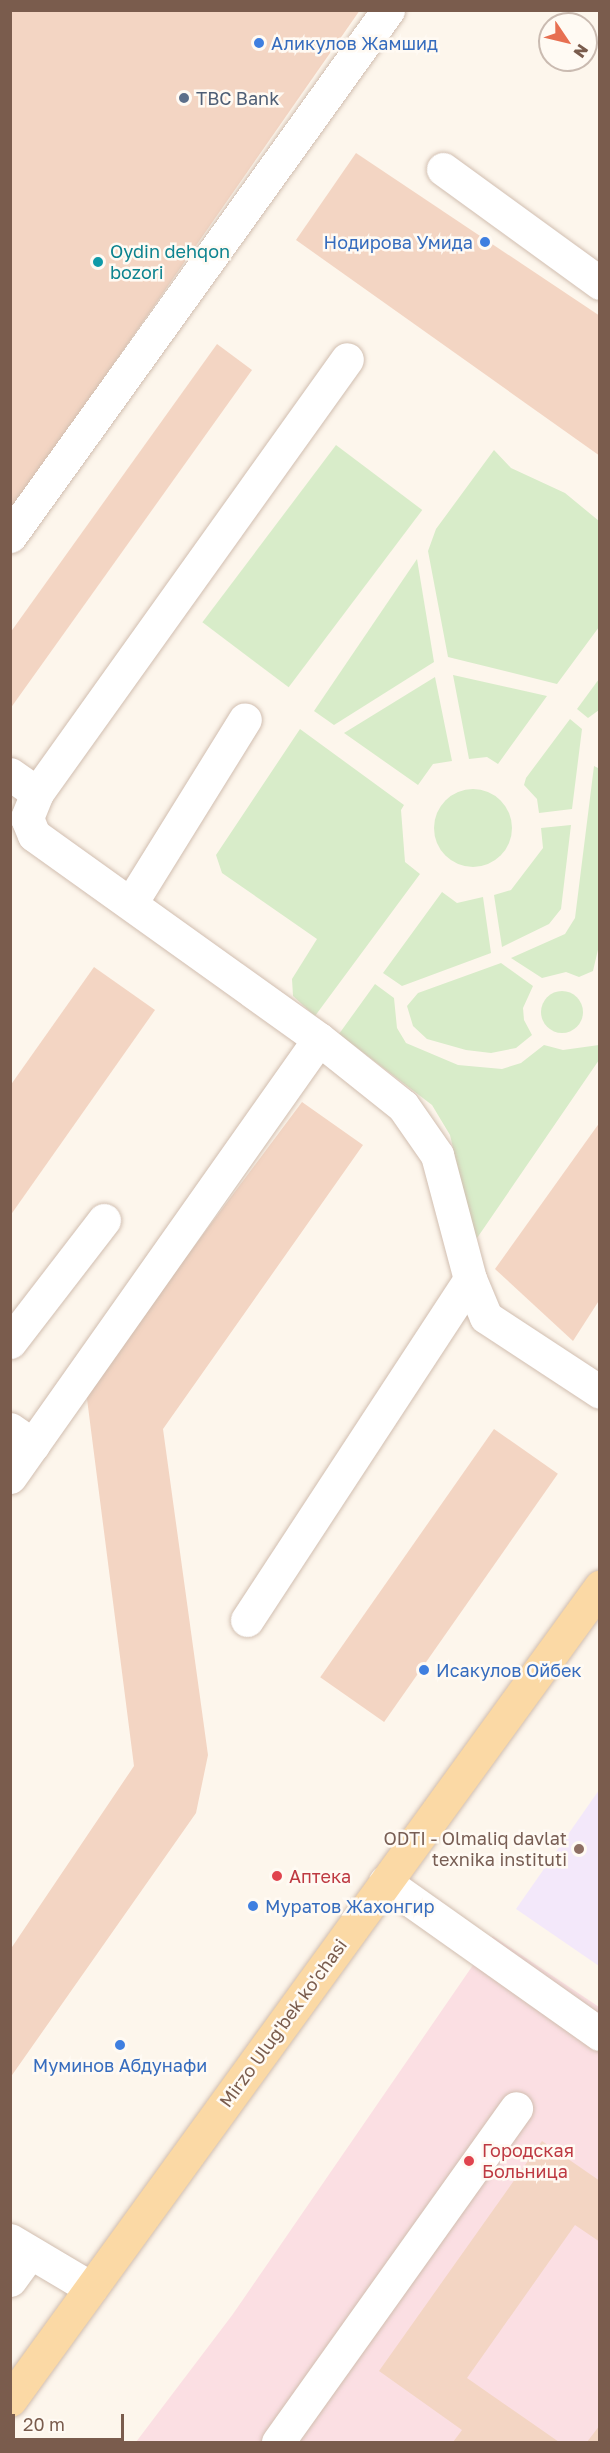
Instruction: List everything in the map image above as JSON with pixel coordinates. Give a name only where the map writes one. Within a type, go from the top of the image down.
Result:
[{"type":"main road","name":"Mirzo Ulug'bek ko'chasi","points":[[10,2400],[600,1587]]},
{"type":"lane","points":[[10,536],[388,10]]},
{"type":"lane","points":[[443,169],[600,283]]},
{"type":"lane","points":[[347,359],[37,793],[27,818],[29,830],[319,1039],[403,1106],[438,1155],[470,1279],[486,1317],[539,1355],[600,1392]]},
{"type":"lane","points":[[131,903],[245,719]]},
{"type":"lane","points":[[10,774],[37,793]]},
{"type":"lane","points":[[10,1477],[22,1437],[319,1039]]},
{"type":"lane","points":[[10,1342],[104,1220]]},
{"type":"lane","points":[[247,1620],[470,1279]]},
{"type":"lane","points":[[385,1882],[600,2034]]},
{"type":"lane","points":[[278,2442],[516,2108]]},
{"type":"lane","points":[[10,2280],[20,2246],[91,2288]]},
{"type":"shaded area","name":"ODTI - Olmaliq davlat texnika instituti","points":[[599,1790],[599,1966],[516,1909]]},
{"type":"shaded area","name":"Городская Больница","points":[[493,1936],[599,2007],[599,2442],[136,2442],[233,2314]]},
{"type":"green space","points":[[336,445],[422,510],[289,687],[202,622]]},
{"type":"green space","points":[[494,450],[511,468],[565,493],[599,521],[599,627],[557,684],[448,657],[428,551],[436,529]]},
{"type":"green space","points":[[417,559],[434,662],[334,725],[314,711]]},
{"type":"green space","points":[[453,675],[547,696],[498,764],[487,757],[469,759]]},
{"type":"green space","points":[[435,677],[452,761],[433,764],[418,785],[344,733]]},
{"type":"green space","points":[[599,679],[599,710],[588,718],[577,709]]},
{"type":"green space","points":[[570,719],[582,729],[572,809],[539,813],[537,799],[524,785],[526,778]]},
{"type":"green space","points":[[300,729],[404,805],[401,810],[405,862],[420,874],[315,1016],[293,996],[292,979],[317,939],[222,873],[216,855]]},
{"type":"green space","points":[[594,766],[600,769],[600,941],[593,971],[579,977],[566,972],[542,978],[511,958],[565,934],[575,918]]},
{"type":"green space","points":[[473,789],[488,792],[505,806],[512,828],[509,843],[495,860],[473,867],[458,864],[441,850],[434,828],[437,813],[451,796]]},
{"type":"green space","points":[[571,825],[561,909],[549,924],[502,947],[494,895],[511,890],[543,848],[541,828]]},
{"type":"green space","points":[[442,892],[457,903],[483,897],[491,953],[402,986],[383,973]]},
{"type":"green space","points":[[501,963],[533,986],[523,1008],[524,1020],[532,1035],[516,1048],[491,1053],[466,1050],[427,1039],[413,1026],[407,1006],[418,993]]},
{"type":"green space","points":[[375,984],[394,998],[397,1028],[406,1043],[458,1065],[502,1069],[521,1063],[544,1045],[563,1050],[599,1045],[599,1060],[475,1241],[450,1135],[432,1105],[339,1034]]},
{"type":"green space","points":[[562,991],[570,992],[577,997],[582,1004],[582,1020],[577,1027],[570,1032],[562,1033],[554,1032],[547,1027],[542,1020],[541,1012],[542,1004],[547,997],[554,992]]},
{"type":"building","name":"Oydin dehqon bozori","points":[[10,10],[360,10],[10,513]]},
{"type":"building","points":[[356,153],[600,316],[600,456],[296,240]]},
{"type":"building","points":[[217,344],[252,370],[10,709],[10,633]]},
{"type":"building","points":[[94,967],[155,1010],[10,1216],[10,1086]]},
{"type":"building","points":[[302,1102],[363,1145],[163,1429],[208,1755],[196,1813],[10,2078],[10,1950],[134,1766],[86,1391]]},
{"type":"building","points":[[600,1122],[600,1299],[573,1341],[495,1269]]},
{"type":"building","points":[[494,1429],[558,1474],[384,1722],[320,1677]]},
{"type":"building","points":[[542,2141],[600,2181],[600,2242],[575,2225],[467,2378],[559,2442],[453,2442],[462,2430],[379,2371]]},
{"type":"building","points":[[600,2425],[600,2442],[587,2442]]},
{"type":"place","name":"Аликулов Жамшид","points":[[259,43]]},
{"type":"place","name":"TBC Bank","points":[[184,98]]},
{"type":"place","name":"Нодирова Умида","points":[[485,242]]},
{"type":"place","name":"Oydin dehqon bozori","points":[[98,262]]},
{"type":"place","name":"Исакулов Ойбек","points":[[424,1670]]},
{"type":"place","name":"ODTI - Olmaliq davlat texnika instituti","points":[[579,1849]]},
{"type":"place","name":"Аптека","points":[[277,1876]]},
{"type":"place","name":"Муратов Жахонгир","points":[[253,1906]]},
{"type":"place","name":"Муминов Абдунафи","points":[[120,2045]]},
{"type":"place","name":"Городская Больница","points":[[469,2161]]}]
